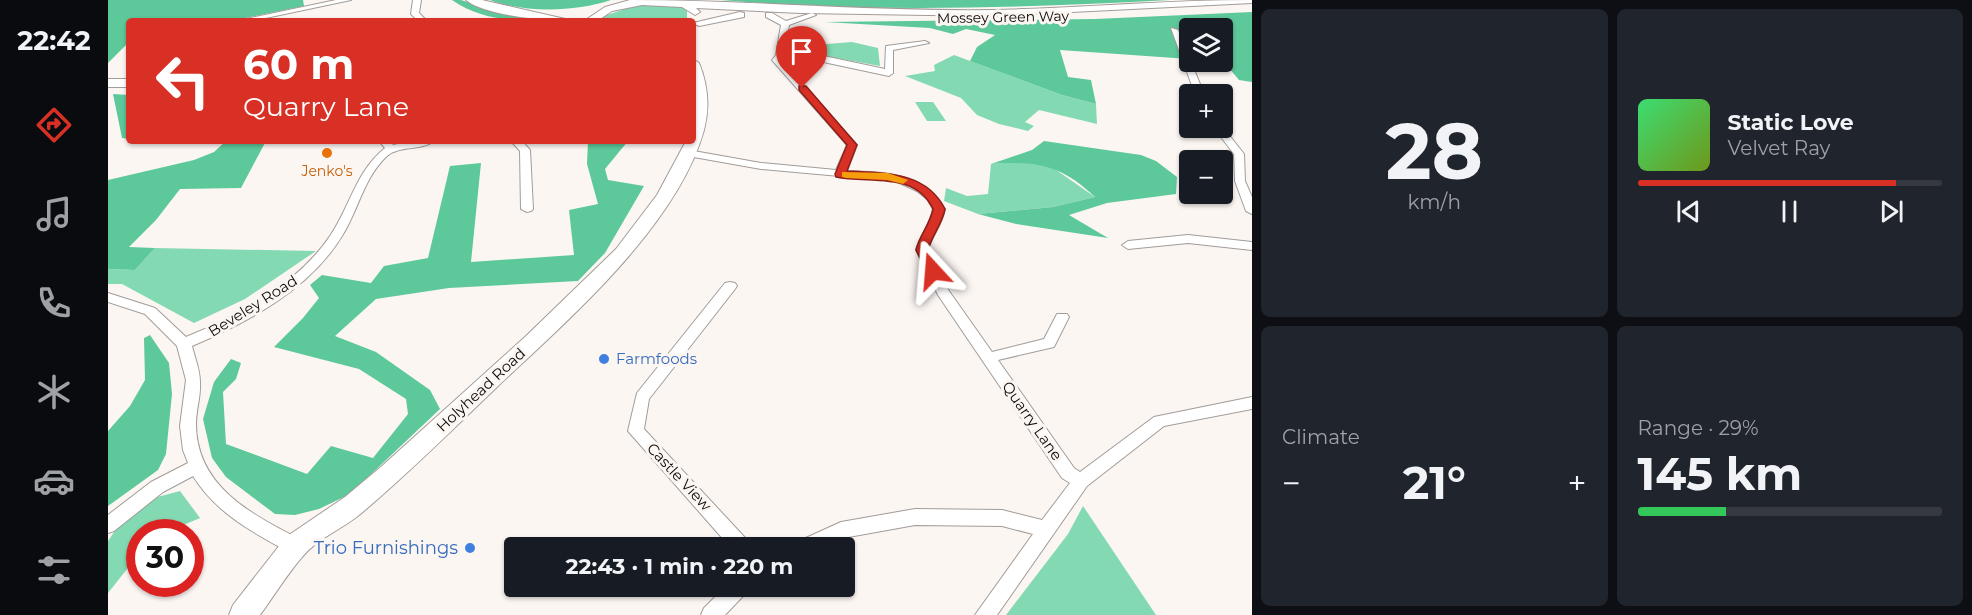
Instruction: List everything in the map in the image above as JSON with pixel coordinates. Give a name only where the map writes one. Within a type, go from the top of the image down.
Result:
[{"type":"main road","points":[[471,0],[504,10],[556,18]]},
{"type":"main road","name":"Mossey Green Way","points":[[543,15],[601,10],[633,1],[801,10],[993,13],[1252,0]]},
{"type":"main road","points":[[679,2],[697,13],[696,24]]},
{"type":"main road","name":"Mossey Green Way","points":[[696,24],[728,16],[754,15],[893,18],[1060,17],[1252,7]]},
{"type":"main road","points":[[593,18],[601,10]]},
{"type":"main road","points":[[108,83],[126,83]]},
{"type":"main road","name":"Holyhead Road","points":[[696,87],[702,103],[701,120],[696,132]]},
{"type":"main road","name":"Holyhead Road","points":[[243,615],[295,546],[354,505],[391,473],[532,342],[622,253],[665,196],[691,145]]},
{"type":"street","points":[[255,18],[347,0]]},
{"type":"street","points":[[417,0],[415,14],[420,18]]},
{"type":"street","points":[[769,15],[785,24],[812,15]]},
{"type":"street","points":[[785,24],[780,56],[776,60],[852,145],[840,174]]},
{"type":"street","points":[[1174,30],[1196,84]]},
{"type":"street","points":[[780,56],[814,57],[889,73],[889,48],[926,43]]},
{"type":"street","points":[[1227,138],[1239,154],[1240,181],[1252,211]]},
{"type":"street","name":"Beveley Road","points":[[184,344],[237,320],[302,276],[324,254],[336,237],[376,159],[388,144]]},
{"type":"street","points":[[512,203],[527,205],[525,150],[519,144]]},
{"type":"street","name":"Quarry Lane","points":[[691,145],[761,166],[888,176],[927,190],[939,209],[936,223],[925,237],[922,250],[943,292],[1068,473],[1081,481]]},
{"type":"street","points":[[1128,245],[1188,239],[1252,246]]},
{"type":"street","name":"Castle View","points":[[730,286],[642,397],[636,431],[733,537]]},
{"type":"street","points":[[108,297],[150,311],[184,344],[193,379],[188,425],[196,467],[215,497],[252,523],[295,546]]},
{"type":"street","points":[[987,358],[1049,343],[1062,316]]},
{"type":"street","points":[[985,615],[1081,481],[1160,421],[1252,403]]},
{"type":"street","points":[[108,525],[157,487],[196,467]]},
{"type":"street","points":[[826,537],[841,530],[915,517],[1002,518],[1045,529]]},
{"type":"street","points":[[711,615],[729,597]]},
{"type":"green space","points":[[108,0],[303,0],[304,6],[246,18],[126,18],[126,45],[108,63]]},
{"type":"green space","points":[[452,0],[461,0],[499,12],[531,18],[497,18],[463,7]]},
{"type":"green space","points":[[490,0],[611,0],[566,9],[534,9]]},
{"type":"green space","points":[[721,0],[1170,0],[1058,5],[889,8]]},
{"type":"green space","points":[[637,5],[668,5],[687,8],[687,18],[602,18]]},
{"type":"green space","points":[[1252,12],[1252,82],[1239,80],[1232,72],[1233,18],[1179,18],[1179,58],[1060,50],[1068,77],[1091,80],[1096,104],[1062,95],[970,61],[977,47],[995,35],[966,29],[953,34],[930,28],[825,22],[1095,19]]},
{"type":"green space","points":[[852,42],[878,48],[880,66],[813,54],[814,45]]},
{"type":"green space","points":[[954,55],[1062,95],[1096,104],[1097,124],[1039,110],[1025,122],[1034,126],[1028,131],[999,124],[977,115],[961,98],[905,76],[935,71],[934,65]]},
{"type":"green space","points":[[113,94],[126,95],[126,139],[122,138]]},
{"type":"green space","points":[[915,102],[933,102],[946,121],[927,121]]},
{"type":"green space","points":[[1044,141],[1141,155],[1156,161],[1177,177],[1176,194],[1107,203],[1069,215],[1108,238],[1016,224],[978,214],[1053,207],[1095,197],[1059,171],[1047,167],[1021,163],[991,164],[1032,150]]},
{"type":"green space","points":[[223,144],[264,144],[241,188],[180,189],[156,220],[129,247],[155,248],[135,270],[108,269],[108,180],[194,160],[214,152]]},
{"type":"green space","points":[[588,144],[626,144],[605,169],[608,180],[644,186],[605,253],[578,281],[449,288],[376,299],[335,336],[376,352],[430,390],[440,409],[350,494],[319,509],[295,515],[275,514],[226,477],[212,458],[203,419],[214,382],[231,359],[241,363],[236,379],[223,392],[226,444],[307,474],[331,446],[373,458],[408,414],[406,399],[359,369],[274,347],[319,298],[310,285],[322,275],[371,283],[384,266],[428,258],[450,166],[481,163],[471,262],[574,255],[569,210],[598,204],[587,164]]},
{"type":"green space","points":[[1019,162],[1049,165],[1095,197],[1053,207],[978,214],[944,201],[946,188],[967,196],[988,194],[991,164]]},
{"type":"green space","points":[[155,248],[316,251],[245,299],[194,323],[122,284],[108,284],[108,269],[135,270]]},
{"type":"green space","points":[[150,335],[169,363],[172,394],[166,454],[158,470],[108,506],[108,431],[130,406],[145,380],[144,338]]},
{"type":"green space","points":[[180,491],[200,518],[126,519],[126,570],[108,593],[108,541],[118,526],[146,500]]},
{"type":"green space","points":[[1083,506],[1156,615],[1006,615],[1068,534]]},
{"type":"slow traffic","points":[[846,175],[888,176],[903,180]]},
{"type":"place","name":"Jenko's","points":[[327,153]]},
{"type":"place","name":"Farmfoods","points":[[604,359]]},
{"type":"place","name":"Trio Furnishings","points":[[470,548]]},
{"type":"route","points":[[802,88],[852,145],[840,174],[888,176],[927,190],[939,209],[936,223],[925,237],[922,250],[933,271]]}]
